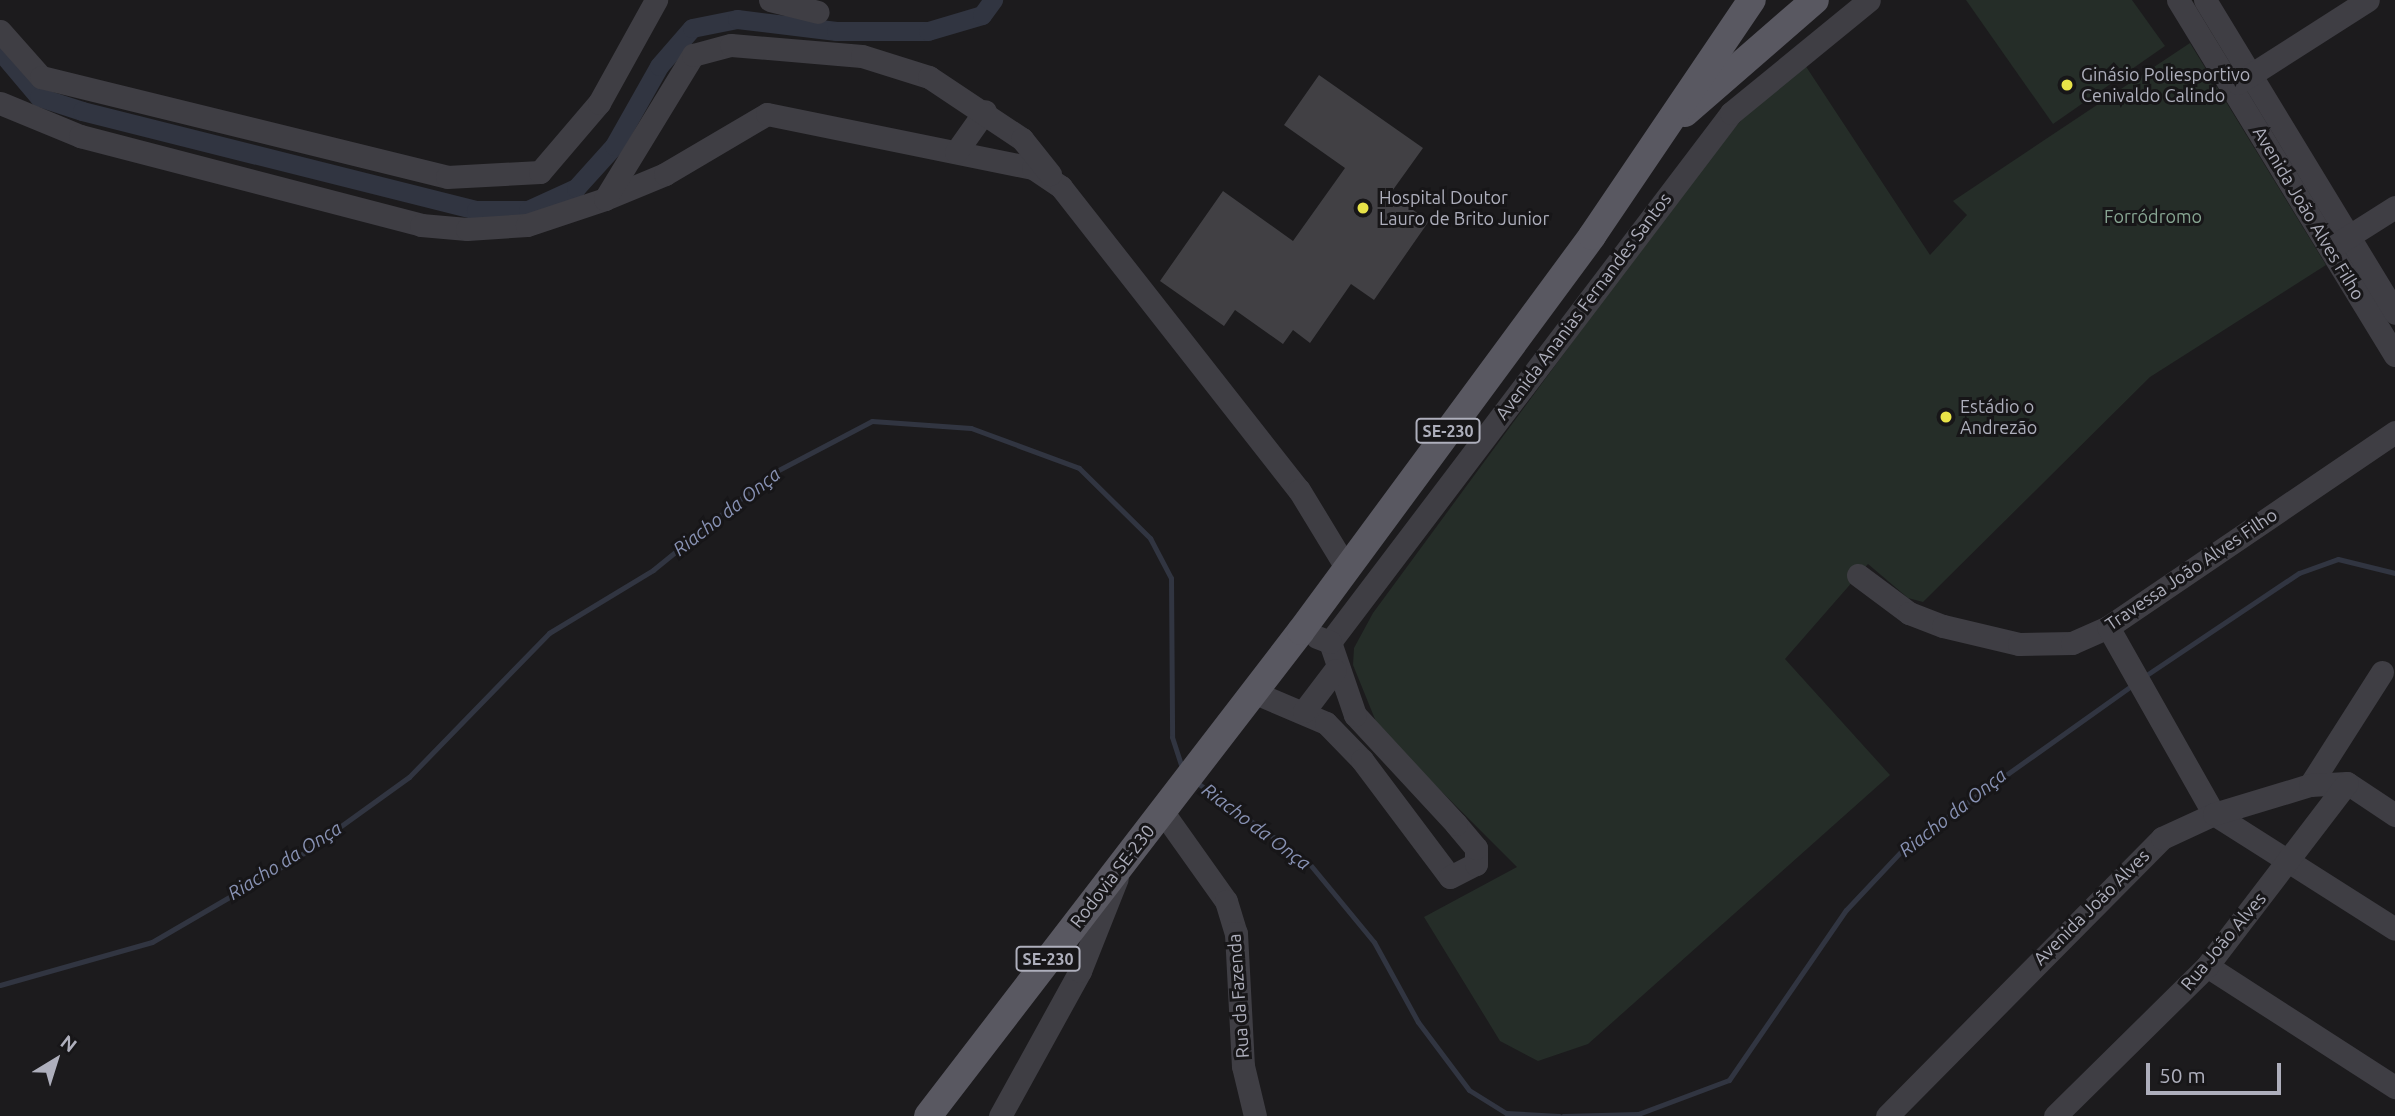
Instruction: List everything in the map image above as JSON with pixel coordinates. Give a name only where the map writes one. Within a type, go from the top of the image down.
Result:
[{"type":"main road","name":"SE-230","points":[[1165,806],[1347,569],[1666,128],[1752,0]]},
{"type":"main road","name":"SE-230","points":[[1666,128],[1718,87],[1815,0]]},
{"type":"main road","name":"Rodovia SE-230","points":[[928,1116],[1165,806]]},
{"type":"street","points":[[0,31],[41,77],[447,177],[540,172],[599,103],[656,0]]},
{"type":"street","points":[[770,0],[818,12]]},
{"type":"street","name":"Avenida Ananias Fernandes Santos","points":[[1330,642],[1731,113],[1869,0]]},
{"type":"street","name":"Avenida João Alves Filho","points":[[2178,0],[2241,81],[2339,242],[2395,355]]},
{"type":"street","name":"Avenida João Alves Filho","points":[[2205,0],[2241,81]]},
{"type":"street","points":[[2241,81],[2368,0]]},
{"type":"street","points":[[605,199],[675,78],[708,48],[862,56],[929,77],[985,111],[1022,139],[1299,490],[1347,569]]},
{"type":"street","points":[[1718,87],[1731,113]]},
{"type":"street","points":[[0,103],[58,129],[421,225],[527,225],[605,199],[665,174],[767,114],[1033,168],[1061,187]]},
{"type":"street","points":[[956,152],[985,111]]},
{"type":"street","points":[[2339,242],[2395,207]]},
{"type":"street","name":"Avenida João Alves Filho","points":[[2339,242],[2395,313]]},
{"type":"street","name":"Travessa João Alves Filho","points":[[1858,575],[1909,613],[2019,644],[2072,643],[2108,627],[2395,432]]},
{"type":"street","points":[[2108,627],[2214,814],[2395,929]]},
{"type":"street","points":[[1253,692],[1304,711],[1362,760],[1443,872],[1457,876],[1476,864],[1476,848],[1355,715],[1335,670],[1330,642],[1301,631]]},
{"type":"street","points":[[1304,711],[1335,670]]},
{"type":"street","points":[[2310,785],[2382,672]]},
{"type":"street","points":[[2347,783],[2395,815]]},
{"type":"street","name":"Avenida João Alves","points":[[1886,1116],[2135,860],[2162,838],[2214,814],[2310,785],[2347,783]]},
{"type":"street","name":"Rua João Alves","points":[[2055,1116],[2207,965],[2347,783]]},
{"type":"street","name":"Rua da Fazenda","points":[[1165,806],[1226,901],[1236,933],[1243,1066],[1255,1116]]},
{"type":"street","points":[[1000,1116],[1080,971],[1123,862]]},
{"type":"street","points":[[2207,965],[2395,1087]]},
{"type":"green space","name":"Ginásio Poliesportivo Cenivaldo Calindo","points":[[1966,0],[2132,0],[2165,46],[2053,124]]},
{"type":"green space","name":"Forródromo","points":[[2190,43],[2326,265],[2150,377],[1923,602],[1908,598],[1868,564],[1785,659],[1890,775],[1588,1044],[1538,1061],[1500,1041],[1424,917],[1517,867],[1379,729],[1353,665],[1354,648],[1373,613],[1699,170],[1742,119],[1805,65],[1930,255],[1967,215],[1953,201]]},
{"type":"building","name":"Hospital Doutor Lauro de Brito Junior","points":[[1319,75],[1423,148],[1390,194],[1429,221],[1374,300],[1351,284],[1310,343],[1293,330],[1283,344],[1235,310],[1224,326],[1160,281],[1223,191],[1293,241],[1345,168],[1284,125]]},
{"type":"waterway","points":[[0,51],[39,97],[82,111],[476,210],[528,210],[576,188],[614,146],[659,66],[692,28],[737,19],[836,31],[928,31],[982,15],[993,0]]},
{"type":"waterway","name":"Riacho da Onça","points":[[0,985],[152,942],[298,857],[409,777],[549,633],[653,570],[771,474],[872,421],[971,428],[1079,468],[1150,538],[1171,578],[1172,737],[1183,770]]},
{"type":"waterway","name":"Riacho da Onça","points":[[2142,678],[2299,573],[2338,559],[2395,573]]},
{"type":"waterway","name":"Riacho da Onça","points":[[1563,1116],[1638,1114],[1729,1080],[1846,910],[1906,846],[2134,684]]},
{"type":"waterway","name":"Riacho da Onça","points":[[1196,782],[1308,862],[1374,942],[1418,1022],[1469,1090],[1506,1113],[1559,1116]]},
{"type":"place","name":"Ginásio Poliesportivo Cenivaldo Calindo","points":[[2067,85]]},
{"type":"place","name":"Hospital Doutor Lauro de Brito Junior","points":[[1363,208]]},
{"type":"place","name":"Estádio o Andrezão","points":[[1946,417]]}]
